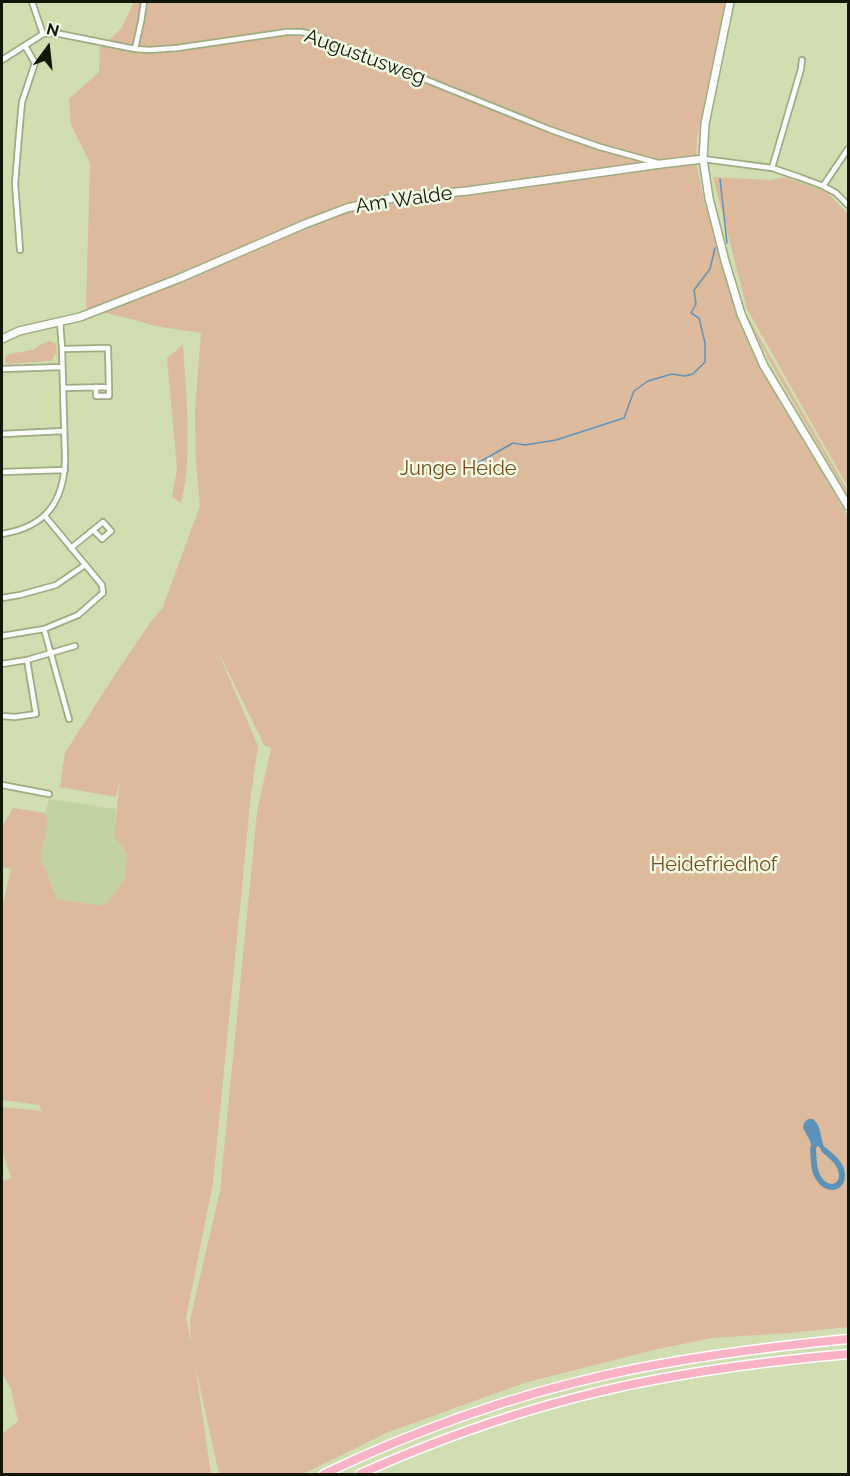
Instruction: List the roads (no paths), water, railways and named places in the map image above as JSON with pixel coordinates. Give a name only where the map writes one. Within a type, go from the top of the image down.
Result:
[{"type":"highway","points":[[324,1474],[443,1424],[572,1383],[696,1358],[849,1339]]},
{"type":"highway","points":[[360,1474],[463,1433],[576,1397],[710,1371],[849,1354]]},
{"type":"street","points":[[2,60],[44,34],[33,2]]},
{"type":"street","points":[[135,49],[144,2]]},
{"type":"street","points":[[730,2],[705,124],[703,159],[709,198],[741,314],[764,366],[849,506]]},
{"type":"street","name":"Augustusweg","points":[[44,34],[55,33],[148,50],[177,48],[277,33],[301,32],[315,35],[600,147],[661,164]]},
{"type":"street","points":[[20,250],[15,183],[22,102],[35,63],[25,46]]},
{"type":"street","points":[[772,168],[802,60]]},
{"type":"street","points":[[823,186],[849,149]]},
{"type":"street","points":[[703,159],[772,168],[823,186],[836,193],[849,205]]},
{"type":"street","name":"Am Walde","points":[[2,339],[19,331],[80,317],[347,208],[393,198],[467,191],[703,159]]},
{"type":"street","points":[[2,534],[30,526],[45,516],[55,503],[62,488],[65,470],[60,322]]},
{"type":"street","points":[[62,349],[108,348],[109,396],[96,396],[96,387]]},
{"type":"street","points":[[2,369],[62,367]]},
{"type":"street","points":[[63,388],[109,387]]},
{"type":"street","points":[[2,434],[64,431]]},
{"type":"street","points":[[2,472],[65,470]]},
{"type":"street","points":[[2,636],[44,629],[78,615],[103,592],[102,585],[45,516]]},
{"type":"street","points":[[71,548],[93,530]]},
{"type":"street","points":[[2,598],[56,585],[85,565]]},
{"type":"street","points":[[44,629],[69,719]]},
{"type":"street","points":[[2,664],[27,660],[75,646]]},
{"type":"street","points":[[2,716],[36,714],[27,660]]},
{"type":"street","points":[[2,785],[49,794]]},
{"type":"water","points":[[808,1119],[813,1119],[818,1125],[825,1149],[822,1150],[818,1146],[812,1149],[803,1128]]},
{"type":"waterway","points":[[720,179],[727,243]]},
{"type":"waterway","points":[[476,464],[513,443],[525,445],[556,440],[624,418],[634,391],[648,381],[672,374],[685,376],[693,374],[705,362],[705,343],[699,318],[691,313],[696,304],[694,290],[710,269],[715,248]]},
{"type":"waterway","points":[[813,1149],[814,1167],[820,1180],[825,1185],[835,1186],[841,1180],[840,1167],[824,1150]]},
{"type":"park label","name":"Junge Heide","points":[[458,469]]},
{"type":"park label","name":"Heidefriedhof","points":[[714,865]]}]
